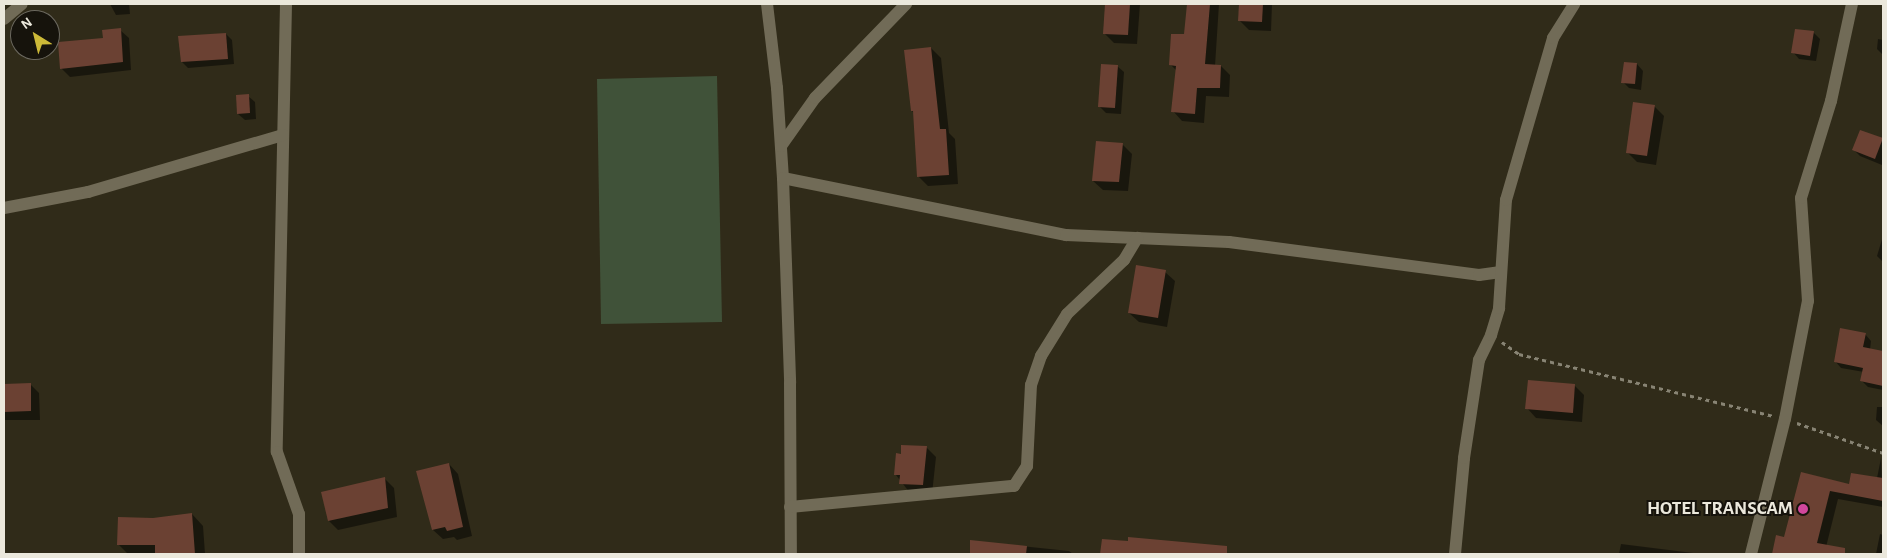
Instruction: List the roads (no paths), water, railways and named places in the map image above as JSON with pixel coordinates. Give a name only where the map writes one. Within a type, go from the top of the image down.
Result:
[{"type":"street","points":[[4,19],[22,4]]},
{"type":"street","points":[[286,4],[277,452],[299,514],[299,554]]},
{"type":"street","points":[[767,4],[783,178],[791,554]]},
{"type":"street","points":[[781,146],[815,98],[906,4]]},
{"type":"street","points":[[1455,554],[1464,458],[1477,370],[1499,308],[1506,200],[1553,38],[1574,4]]},
{"type":"street","points":[[1751,554],[1785,419],[1808,301],[1801,198],[1831,101],[1852,4]]},
{"type":"street","points":[[4,208],[88,192],[283,135]]},
{"type":"street","points":[[783,178],[1066,236],[1229,242],[1479,275],[1501,272]]},
{"type":"street","points":[[790,507],[1014,486],[1027,466],[1031,386],[1041,356],[1067,314],[1124,260],[1137,238]]},
{"type":"place","name":"HOTEL TRANSCAM","points":[[1803,509]]}]
